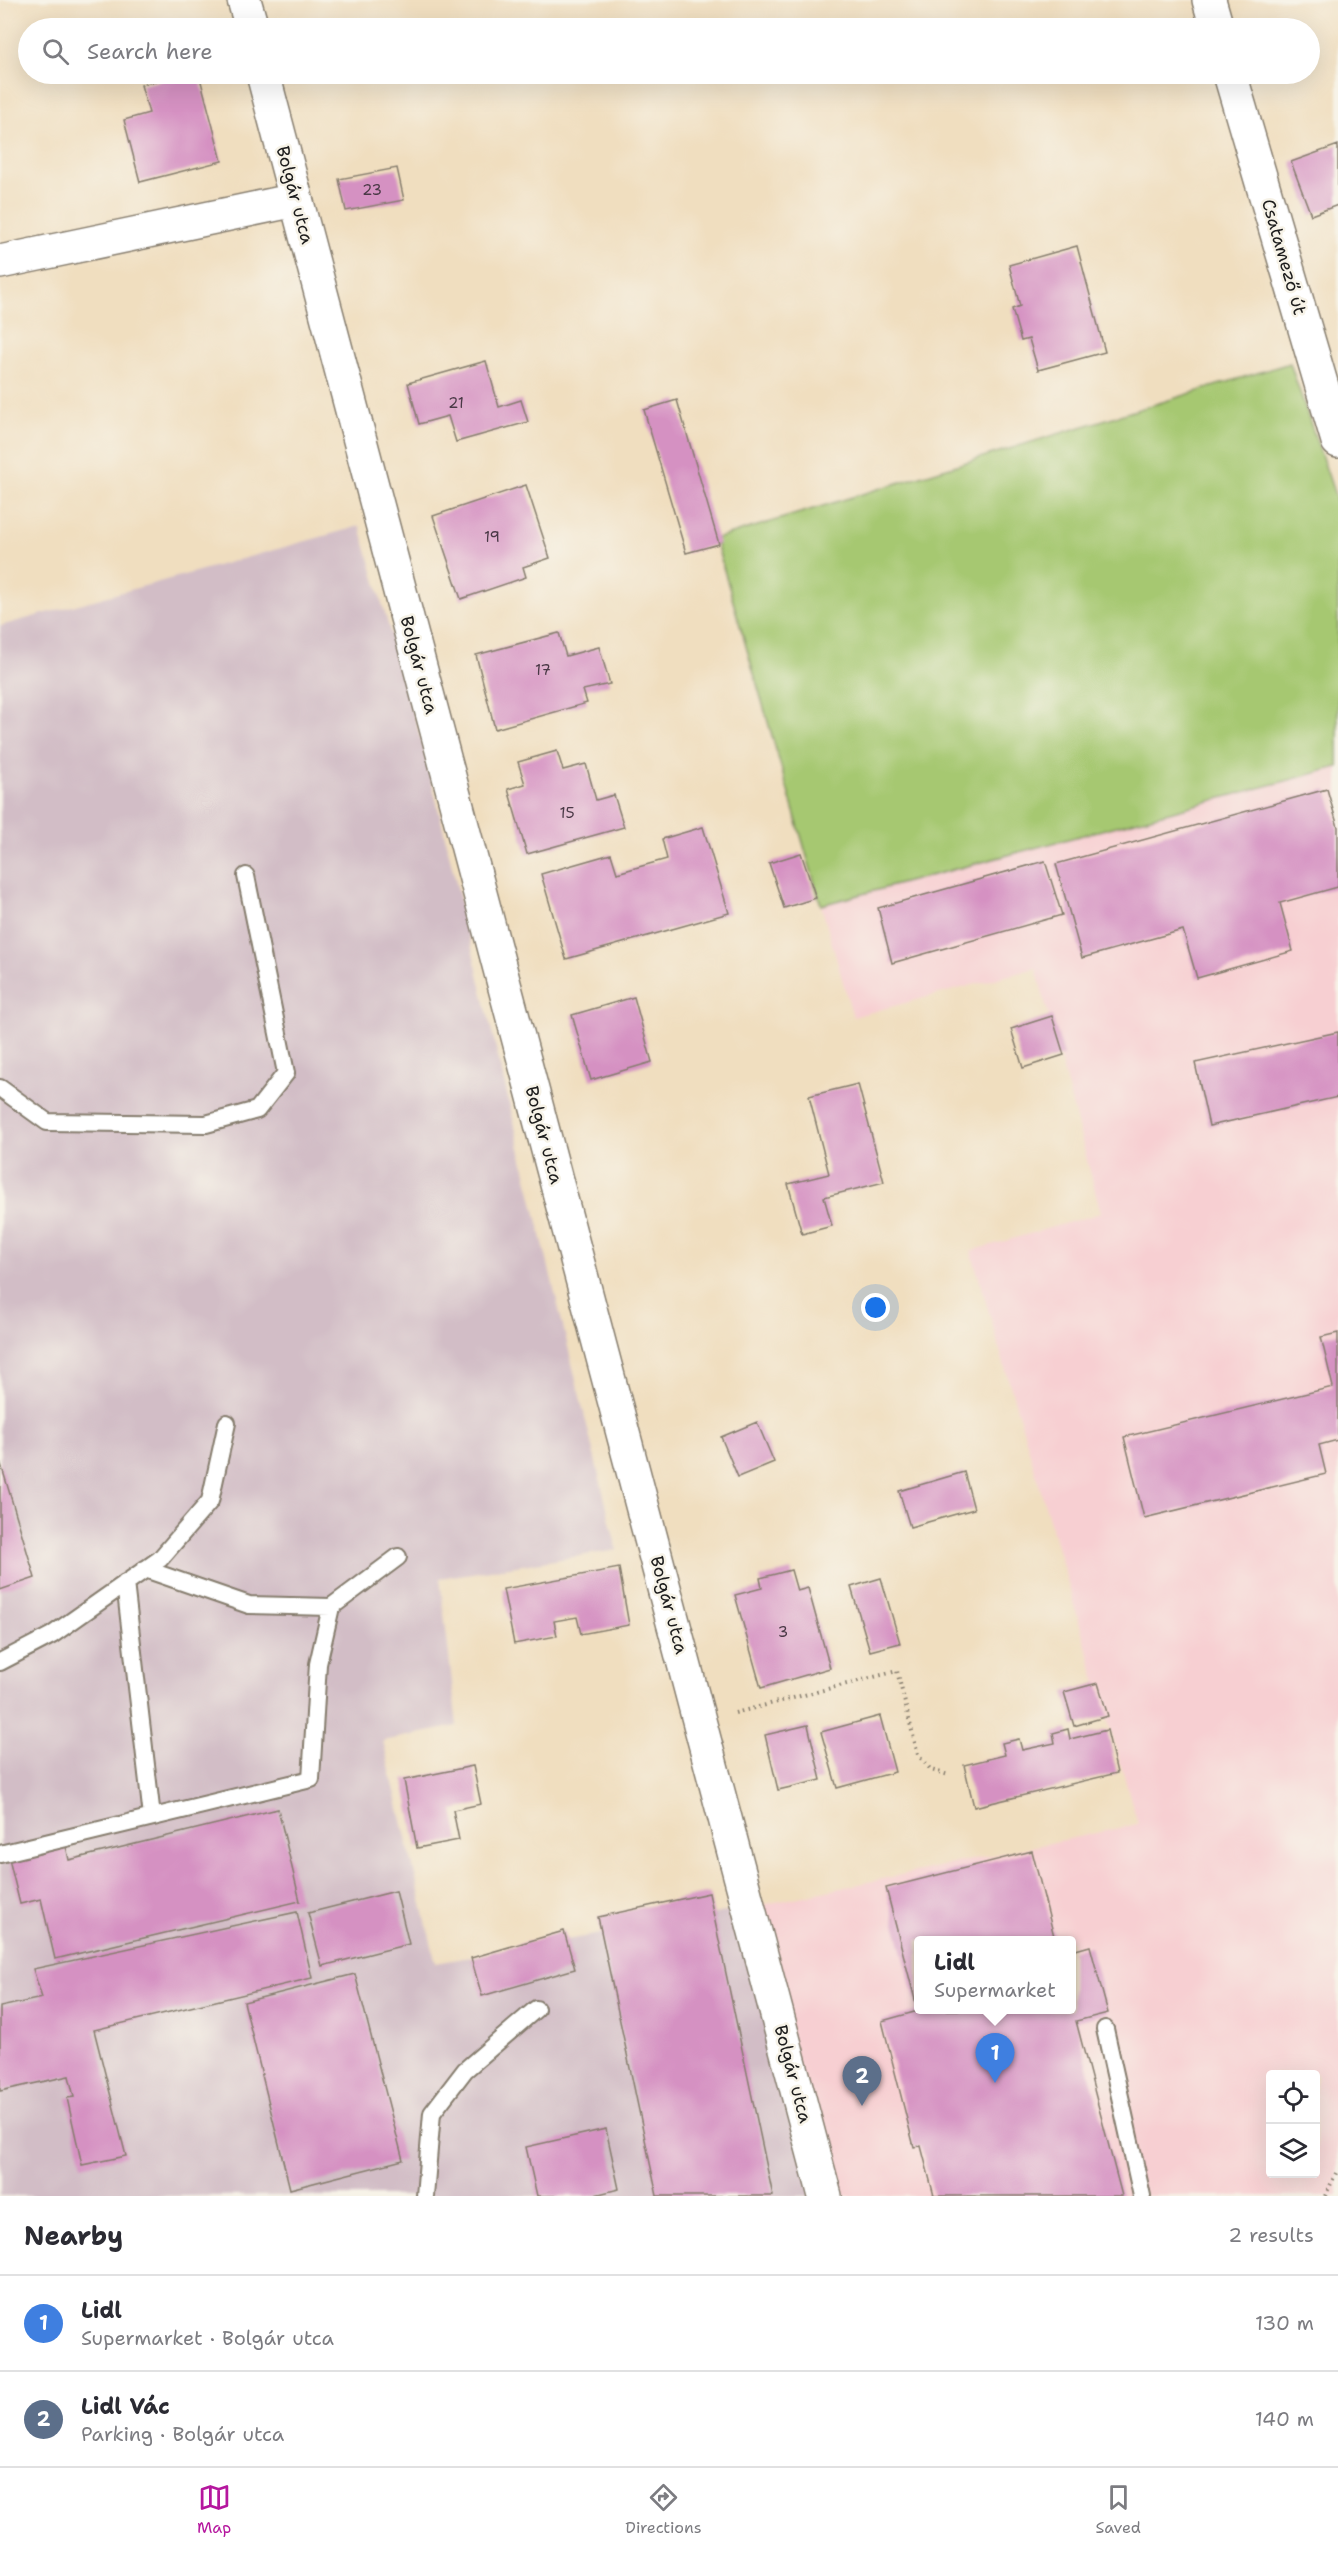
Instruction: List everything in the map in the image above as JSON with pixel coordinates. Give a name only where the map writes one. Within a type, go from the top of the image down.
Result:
[{"type":"street","points":[[244,0],[249,18]]},
{"type":"street","points":[[1209,0],[1214,18]]},
{"type":"street","name":"Bolgár utca","points":[[266,84],[825,2196]]},
{"type":"street","name":"Csatamező út","points":[[1233,84],[1338,441]]},
{"type":"street","points":[[0,262],[296,200]]},
{"type":"lane","points":[[0,1088],[47,1122],[206,1124],[257,1110],[286,1072],[246,876]]},
{"type":"lane","points":[[0,1662],[52,1635],[160,1559],[210,1501],[227,1423]]},
{"type":"lane","points":[[145,1569],[249,1605],[331,1607],[398,1557]]},
{"type":"lane","points":[[125,1583],[152,1817]]},
{"type":"lane","points":[[0,1854],[312,1779],[318,1664],[331,1607]]},
{"type":"lane","points":[[425,2196],[432,2113],[465,2070],[536,2009]]},
{"type":"lane","points":[[1106,2029],[1142,2196]]},
{"type":"path","points":[[700,1722],[897,1671],[918,1755],[931,1770],[950,1776]]},
{"type":"path","points":[[1324,2196],[1338,2169]]},
{"type":"shaded area","points":[[360,526],[425,754],[617,1550],[440,1578],[457,1726],[383,1741],[436,1963],[748,1908],[822,2196],[0,2196],[0,626]]},
{"type":"shaded area","points":[[1338,767],[1338,2196],[822,2196],[748,1908],[1138,1824],[971,1251],[1101,1213],[1036,968],[853,1017],[821,905]]},
{"type":"green space","points":[[1290,363],[1338,504],[1338,767],[821,905],[715,539]]},
{"type":"building","points":[[202,84],[222,161],[140,182],[124,120],[149,113],[141,85]]},
{"type":"building","points":[[1338,145],[1338,205],[1311,215],[1291,162]]},
{"type":"building","points":[[397,168],[404,200],[346,211],[339,179]]},
{"type":"building","points":[[1077,246],[1105,352],[1038,370],[1029,339],[1021,341],[1012,309],[1020,306],[1009,265]]},
{"type":"building","points":[[486,361],[499,407],[521,400],[528,422],[456,442],[448,416],[419,424],[408,383]]},
{"type":"building","points":[[677,400],[719,544],[686,553],[644,410]]},
{"type":"building","points":[[526,485],[550,558],[523,567],[526,577],[461,599],[433,516]]},
{"type":"building","points":[[559,633],[566,656],[599,647],[610,684],[583,690],[587,703],[495,729],[476,655]]},
{"type":"building","points":[[557,751],[563,770],[586,764],[596,800],[614,795],[624,827],[527,854],[508,789],[525,784],[518,762]]},
{"type":"building","points":[[1327,789],[1338,827],[1338,887],[1280,903],[1293,951],[1197,978],[1183,930],[1082,958],[1056,864]]},
{"type":"building","points":[[703,827],[729,913],[566,959],[541,874],[611,854],[617,873],[667,859],[662,839]]},
{"type":"building","points":[[801,853],[816,898],[784,908],[769,863]]},
{"type":"building","points":[[1045,861],[1062,915],[892,963],[878,908]]},
{"type":"building","points":[[634,997],[652,1062],[591,1080],[572,1015]]},
{"type":"building","points":[[1052,1016],[1064,1055],[1023,1068],[1011,1029]]},
{"type":"building","points":[[1338,1032],[1338,1097],[1209,1126],[1195,1063]]},
{"type":"building","points":[[858,1084],[884,1182],[824,1197],[832,1226],[802,1234],[788,1184],[829,1174],[809,1096]]},
{"type":"building","points":[[1338,1333],[1338,1440],[1319,1445],[1326,1474],[1144,1518],[1124,1437],[1333,1387],[1321,1337]]},
{"type":"building","points":[[757,1422],[774,1462],[738,1477],[721,1437]]},
{"type":"building","points":[[0,1461],[35,1578],[0,1590]]},
{"type":"building","points":[[964,1472],[974,1509],[910,1527],[899,1491]]},
{"type":"building","points":[[619,1568],[629,1625],[581,1634],[577,1617],[554,1621],[557,1636],[514,1644],[503,1589]]},
{"type":"building","points":[[791,1570],[797,1591],[808,1588],[830,1668],[761,1688],[735,1595],[762,1588],[760,1578]]},
{"type":"building","points":[[881,1578],[900,1643],[870,1651],[851,1587]]},
{"type":"building","points":[[1098,1683],[1108,1716],[1074,1726],[1064,1692]]},
{"type":"building","points":[[880,1716],[895,1772],[837,1788],[821,1732]]},
{"type":"building","points":[[808,1725],[821,1780],[778,1790],[765,1735]]},
{"type":"building","points":[[1068,1729],[1070,1739],[1107,1730],[1117,1773],[974,1807],[964,1765],[1005,1755],[1002,1743],[1019,1739],[1022,1750],[1055,1743],[1053,1733]]},
{"type":"building","points":[[473,1766],[481,1804],[453,1810],[459,1840],[417,1848],[404,1780]]},
{"type":"building","points":[[278,1809],[300,1901],[55,1959],[41,1899],[20,1904],[9,1859],[66,1846],[69,1860]]},
{"type":"building","points":[[1032,1851],[1054,1936],[914,1936],[914,1996],[886,1888]]},
{"type":"building","points":[[396,1891],[409,1944],[322,1966],[308,1913]]},
{"type":"building","points":[[709,1893],[773,2196],[657,2196],[598,1917]]},
{"type":"building","points":[[297,1912],[312,1978],[94,2030],[126,2156],[82,2165],[67,2098],[74,2097],[69,2076],[0,2091],[0,2007],[42,1998],[33,1969]]},
{"type":"building","points":[[564,1931],[575,1969],[482,1996],[471,1958]]},
{"type":"building","points":[[1090,1946],[1108,2013],[1076,2021],[1122,2196],[934,2196],[921,2146],[914,2147],[882,2021],[914,2012],[914,2014],[1076,2014],[1076,1950]]},
{"type":"building","points":[[355,1974],[403,2160],[290,2189],[244,2002]]},
{"type":"building","points":[[606,2129],[619,2189],[591,2196],[537,2196],[526,2147]]},
{"type":"place","name":"Lidl","points":[[995,2083]]},
{"type":"place","name":"Lidl Vác","points":[[862,2106]]}]
